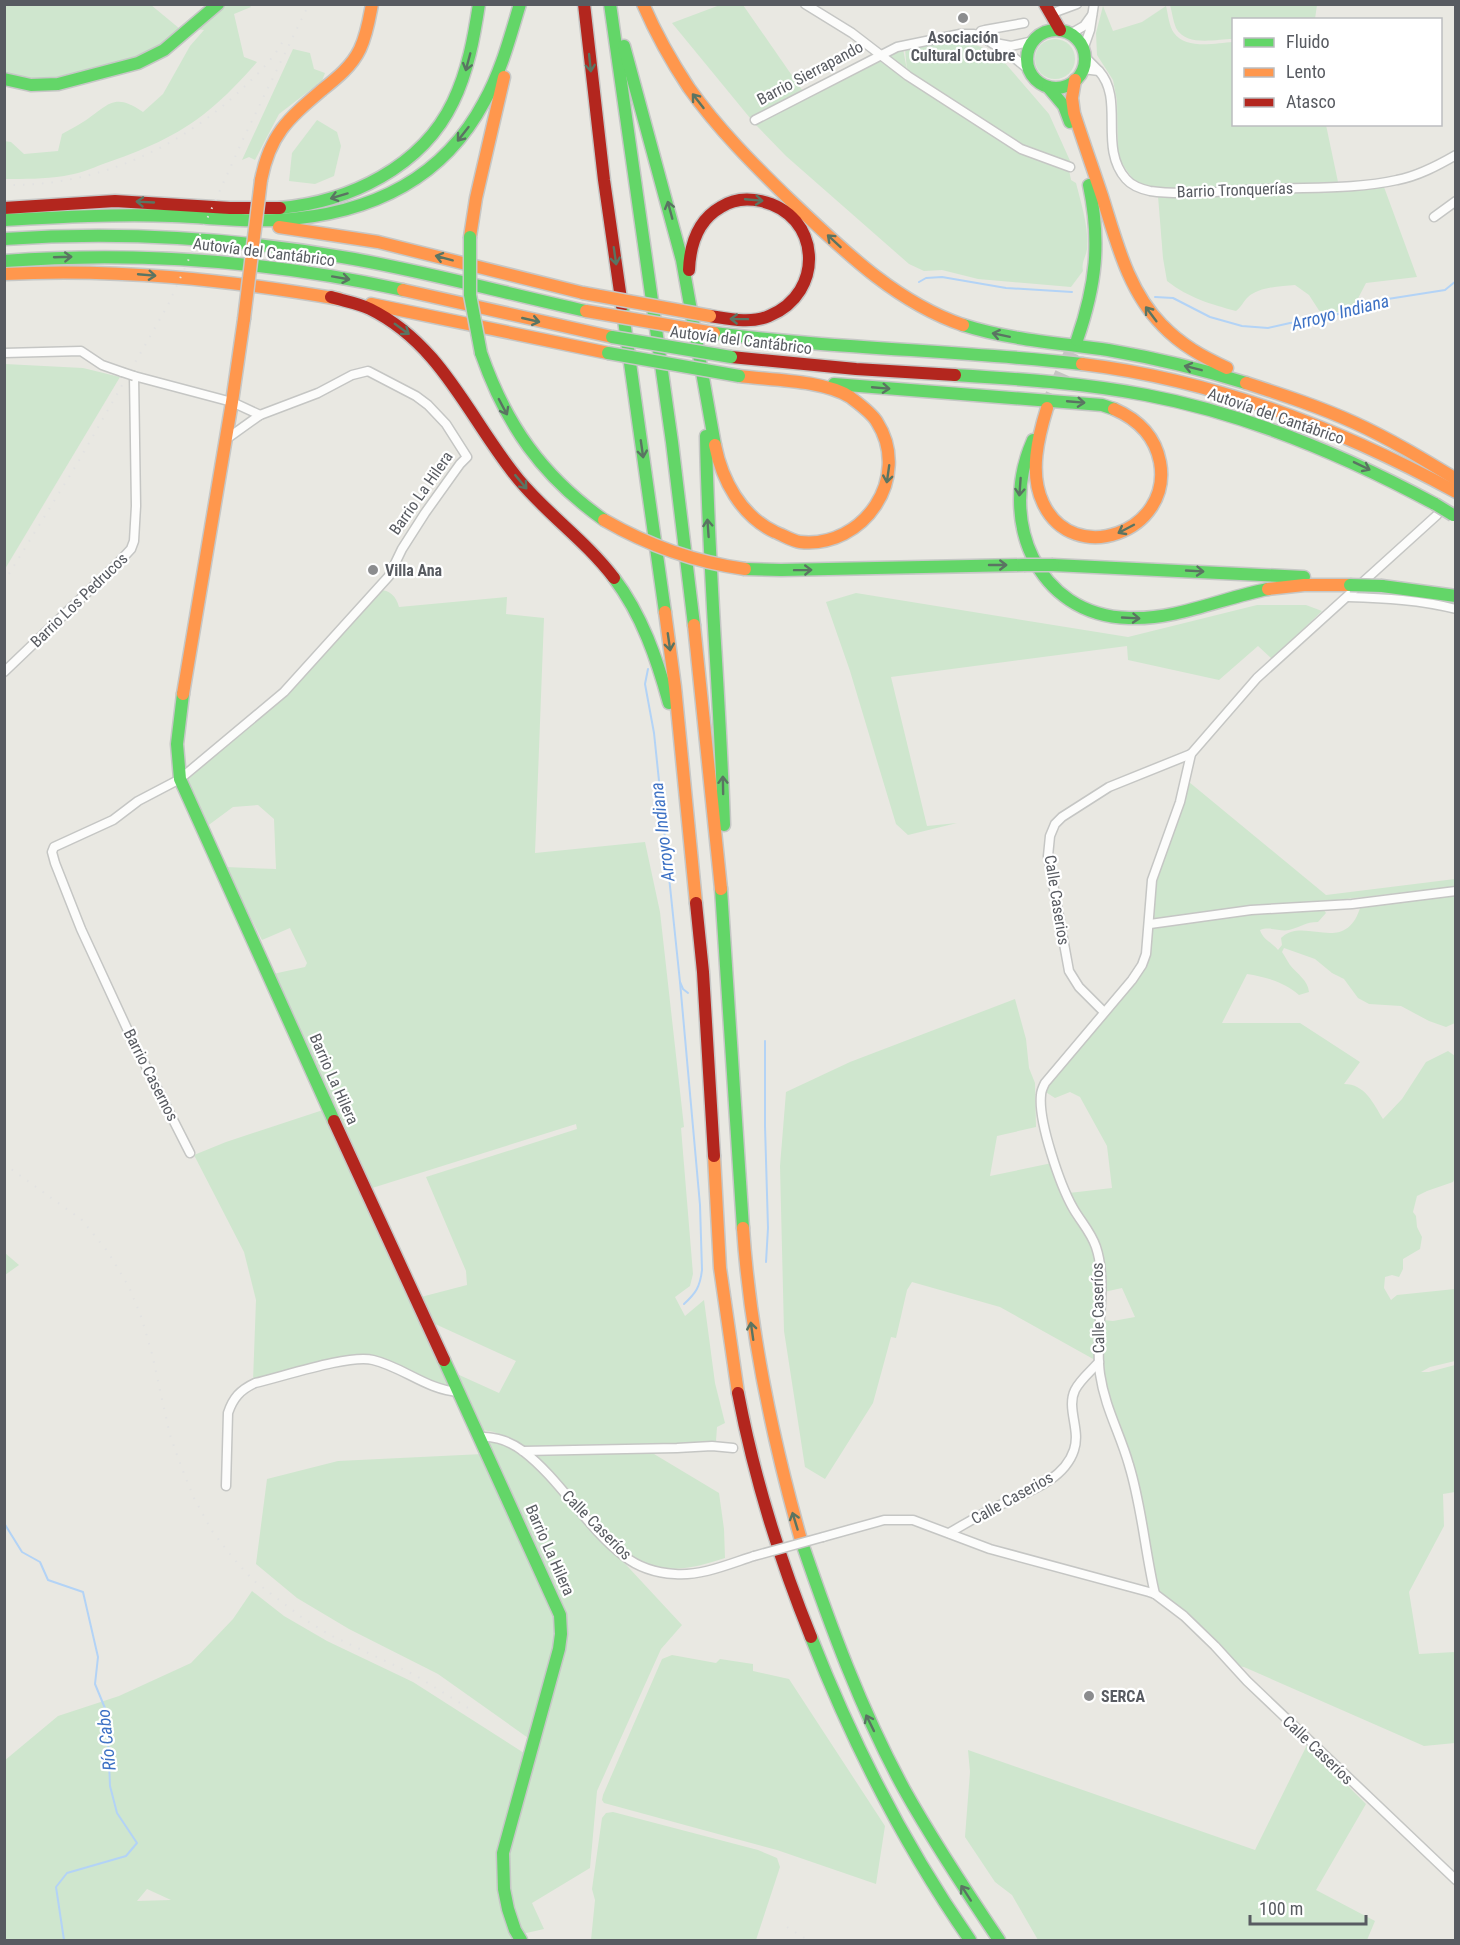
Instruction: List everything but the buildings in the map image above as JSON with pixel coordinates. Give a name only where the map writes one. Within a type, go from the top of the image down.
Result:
[{"type":"main road","points":[[4,79],[31,85],[58,84],[138,63],[164,50],[218,4]]},
{"type":"main road","name":"Barrio La Hilera","points":[[372,4],[368,32],[356,58],[345,71],[297,111],[281,129],[268,153],[261,180],[232,402],[179,718],[177,744],[180,779],[365,1191],[560,1615],[559,1649],[503,1853],[504,1889],[508,1909],[521,1941]]},
{"type":"main road","points":[[4,208],[129,201],[261,209],[333,198],[363,187],[388,174],[413,155],[444,118],[465,73],[479,4]]},
{"type":"main road","points":[[4,220],[117,215],[275,220],[311,218],[339,213],[379,200],[422,175],[456,144],[483,104],[502,60],[521,4]]},
{"type":"main road","points":[[521,4],[476,198],[470,237],[468,279],[470,302],[481,353],[496,395],[526,445],[570,494],[604,520],[636,538],[667,551],[706,563],[745,569],[1053,565],[1352,587],[1385,584],[1455,595]]},
{"type":"main road","points":[[584,4],[603,170],[675,687],[703,972],[715,1198],[725,1315],[741,1408],[766,1511],[803,1619],[862,1758],[921,1867],[970,1941]]},
{"type":"main road","points":[[610,4],[672,442],[702,690],[721,891],[746,1275],[761,1382],[780,1467],[808,1566],[831,1632],[858,1696],[882,1749],[930,1834],[999,1941]]},
{"type":"main road","points":[[4,274],[111,272],[195,278],[330,297],[608,353],[665,362],[739,375],[834,390],[851,397],[873,417],[883,432],[886,442],[889,470],[886,489],[878,505],[861,525],[852,531],[832,539],[812,542],[781,536],[756,519],[735,497],[724,474],[715,447],[705,391],[689,303],[674,227],[630,71],[616,4]]},
{"type":"main road","points":[[643,4],[658,40],[680,77],[726,135],[849,255],[875,277],[909,300],[934,313],[986,332],[1113,351],[1191,367],[1266,390],[1348,420]]},
{"type":"main road","points":[[1068,115],[1072,82],[1083,58],[1078,41],[1065,32],[1050,8],[1041,22],[1037,38],[1027,58],[1029,69],[1034,78],[1048,87],[1061,101],[1068,115],[1092,196],[1095,214],[1097,248],[1093,291],[1077,340]]},
{"type":"main road","points":[[1037,38],[1050,31],[1065,32]]},
{"type":"main road","points":[[1072,82],[1073,107],[1117,246],[1135,289],[1155,319],[1170,335],[1198,355],[1227,369],[1322,405],[1389,440],[1452,486]]},
{"type":"main road","points":[[1048,87],[1055,88],[1072,82]]},
{"type":"main road","points":[[214,218],[378,242],[583,293],[710,316],[745,320],[770,316],[792,301],[801,290],[810,268],[810,249],[798,224],[784,210],[767,201],[737,200],[726,203],[708,217],[692,244],[689,263],[689,303]]},
{"type":"main road","name":"Autovía del Cantábrico","points":[[4,239],[106,235],[261,245],[357,260],[586,311],[714,333],[839,347],[1062,362],[1115,368],[1246,398],[1319,424],[1452,486]]},
{"type":"main road","name":"Autovía del Cantábrico","points":[[4,261],[80,256],[142,257],[270,266],[364,282],[612,337],[731,357],[854,369],[1031,380],[1148,395],[1216,411],[1290,436],[1356,463],[1436,510],[1454,516]]},
{"type":"main road","points":[[330,297],[357,304],[382,315],[429,352],[453,381],[490,441],[532,496],[609,570],[636,609],[662,673],[673,724],[703,972]]},
{"type":"main road","points":[[739,375],[850,386],[1035,398],[1113,408],[1138,422],[1151,439],[1160,460],[1162,472],[1158,499],[1140,520],[1118,533],[1105,536],[1085,536],[1065,528],[1048,511],[1039,490],[1036,468],[1039,433],[1047,408]]},
{"type":"main road","points":[[705,391],[703,408],[707,516],[722,753],[737,1116]]},
{"type":"main road","points":[[1039,433],[1032,440],[1020,481],[1019,513],[1022,526],[1031,555],[1046,578],[1064,596],[1083,608],[1116,617],[1152,618],[1275,588],[1312,584],[1352,587]]},
{"type":"street","name":"Barrio Sierrapando","points":[[805,4],[852,33],[880,54]]},
{"type":"street","points":[[1050,8],[1077,4]]},
{"type":"street","points":[[1083,58],[1094,4]]},
{"type":"street","points":[[1065,32],[1083,26],[1092,15]]},
{"type":"street","name":"Barrio Sierrapando","points":[[755,120],[880,54],[903,45],[960,34],[978,35],[981,31],[1024,23]]},
{"type":"street","points":[[978,35],[1029,69]]},
{"type":"street","points":[[992,43],[1011,46],[1037,38]]},
{"type":"street","points":[[880,54],[908,76],[1021,149],[1070,166]]},
{"type":"street","name":"Barrio Tronquerías","points":[[1083,58],[1099,71],[1110,93],[1112,150],[1117,166],[1131,184],[1148,190],[1203,192],[1374,184],[1397,181],[1416,175],[1455,155]]},
{"type":"street","points":[[1434,217],[1455,201]]},
{"type":"street","points":[[4,352],[81,351],[102,365],[134,376],[232,402],[260,415]]},
{"type":"street","name":"Barrio La Hilera","points":[[113,998],[81,929],[55,863],[52,852],[54,847],[113,820],[138,801],[180,779],[284,692],[388,576],[425,513],[460,464],[467,458],[446,424],[428,405],[416,396],[368,371],[352,375],[318,393],[260,415],[225,440]]},
{"type":"street","name":"Barrio Los Pedrucos","points":[[4,672],[88,593],[133,545],[136,506],[134,376]]},
{"type":"street","points":[[1104,1012],[1132,980],[1146,954],[1152,880],[1180,802],[1191,754],[1257,678],[1436,510]]},
{"type":"street","points":[[1352,587],[1455,609]]},
{"type":"street","name":"Calle Caserios","points":[[1104,1012],[1079,987],[1069,971],[1051,878],[1048,856],[1050,836],[1055,824],[1062,817],[1109,787],[1191,754]]},
{"type":"street","points":[[1150,924],[1251,910],[1352,904],[1455,891]]},
{"type":"street","name":"Barrio Casernos","points":[[113,998],[190,1153]]},
{"type":"street","name":"Calle Caseríos","points":[[1104,1012],[1046,1083],[1041,1094],[1041,1116],[1066,1193],[1097,1250],[1101,1292],[1099,1362],[1103,1392],[1135,1486],[1155,1594]]},
{"type":"street","points":[[226,1486],[228,1413],[236,1395],[255,1383],[360,1358],[382,1363],[438,1389],[459,1392]]},
{"type":"street","name":"Calle Caserios","points":[[949,1533],[1041,1485],[1062,1469],[1074,1452],[1076,1444],[1077,1428],[1072,1406],[1074,1392],[1099,1362]]},
{"type":"street","name":"Calle Caseríos","points":[[480,1437],[497,1438],[523,1451],[618,1551],[638,1564],[658,1572],[686,1574],[705,1571],[873,1522],[893,1519],[913,1520],[969,1543],[1155,1594],[1184,1616],[1247,1681],[1455,1880]]},
{"type":"street","name":"Calle Caseríos","points":[[523,1451],[712,1446],[733,1448]]},
{"type":"green space","points":[[1170,4],[1317,5],[1315,18],[1232,18],[1232,39],[1194,40],[1181,34],[1175,25]]},
{"type":"green space","points":[[4,5],[151,5],[180,29],[152,51],[133,59],[54,80],[24,79],[5,74]]},
{"type":"green space","points":[[222,5],[249,5],[251,7],[234,14],[244,57],[257,62],[209,110],[185,128],[159,142],[89,169],[57,177],[5,179],[4,141],[11,142],[24,154],[58,151],[62,134],[111,103],[124,102],[143,112],[163,94],[190,46],[204,30],[196,29]]},
{"type":"green space","points":[[720,5],[743,5],[802,90],[750,118],[672,23]]},
{"type":"green space","points":[[1103,6],[1113,31],[1142,22],[1166,6],[1174,33],[1186,42],[1193,44],[1232,42],[1232,126],[1326,126],[1338,182],[1160,189],[1137,185],[1118,158],[1117,101],[1113,80],[1097,55],[1096,33]]},
{"type":"green space","points":[[969,38],[975,39],[975,45],[984,48],[1005,63],[1049,114],[1071,163],[1025,147],[907,70],[905,49]]},
{"type":"green space","points":[[1055,39],[1069,45],[1075,59],[1069,73],[1055,79],[1041,73],[1035,59],[1041,45]]},
{"type":"green space","points":[[293,49],[310,53],[314,69],[325,73],[322,81],[279,114],[255,160],[249,157],[242,160]]},
{"type":"green space","points":[[903,49],[907,70],[886,56]]},
{"type":"green space","points":[[878,60],[1021,151],[1069,170],[1071,180],[1076,183],[1086,224],[1087,241],[1083,271],[1071,287],[978,279],[942,270],[924,271],[909,264],[786,156],[756,125]]},
{"type":"green space","points":[[317,120],[337,132],[341,146],[334,176],[315,184],[289,181],[292,153]]},
{"type":"green space","points":[[1384,187],[1417,277],[1366,283],[1351,312],[1320,312],[1309,295],[1295,285],[1258,291],[1248,297],[1236,311],[1192,296],[1167,281],[1158,196]]},
{"type":"green space","points":[[5,364],[83,368],[120,377],[5,569]]},
{"type":"green space","points":[[379,590],[392,594],[399,607],[507,597],[506,614],[544,618],[535,853],[645,842],[660,912],[684,1127],[681,1128],[693,1274],[690,1286],[675,1297],[685,1316],[704,1300],[715,1383],[725,1423],[717,1427],[716,1441],[663,1446],[606,1444],[544,1448],[527,1447],[494,1432],[483,1430],[457,1374],[499,1393],[516,1361],[433,1323],[421,1297],[467,1285],[466,1271],[426,1177],[577,1129],[576,1124],[369,1189],[273,974],[305,967],[307,963],[290,928],[262,940],[225,867],[276,869],[274,819],[258,805],[233,807],[206,827],[185,782],[283,696]]},
{"type":"green space","points":[[856,593],[1128,637],[1257,605],[1306,605],[1322,611],[1272,659],[1258,646],[1219,680],[1128,660],[1127,646],[891,677],[927,826],[957,823],[908,835],[896,824],[850,671],[826,602]]},
{"type":"green space","points":[[1189,782],[1326,895],[1455,879],[1455,887],[1153,920],[1153,885]]},
{"type":"green space","points":[[1455,894],[1455,1023],[1446,1027],[1401,1006],[1369,1004],[1358,998],[1344,979],[1332,973],[1315,959],[1284,948],[1282,952],[1304,981],[1309,992],[1299,995],[1274,981],[1247,974],[1222,1023],[1300,1023],[1360,1062],[1344,1084],[1358,1087],[1363,1091],[1383,1119],[1402,1099],[1426,1062],[1448,1051],[1455,1056],[1455,1178],[1453,1182],[1417,1196],[1413,1212],[1422,1237],[1420,1249],[1403,1259],[1403,1269],[1399,1277],[1392,1275],[1385,1277],[1384,1288],[1391,1300],[1397,1295],[1455,1289],[1455,1361],[1430,1367],[1421,1372],[1455,1365],[1455,1492],[1443,1494],[1444,1526],[1409,1592],[1419,1654],[1455,1652],[1455,1743],[1424,1746],[1244,1667],[1237,1666],[1162,1594],[1157,1586],[1104,1384],[1102,1360],[1103,1320],[1113,1321],[1135,1317],[1122,1288],[1104,1292],[1099,1245],[1093,1230],[1069,1193],[1112,1188],[1107,1146],[1080,1097],[1070,1092],[1055,1098],[1044,1091],[1148,960],[1152,928],[1251,913],[1323,909],[1326,913],[1318,922],[1289,930],[1260,930],[1278,950],[1282,945],[1281,938],[1291,932],[1335,933],[1346,929],[1354,921],[1361,905]]},
{"type":"green space","points":[[1015,999],[1026,1039],[1029,1068],[1035,1083],[1036,1127],[997,1136],[990,1176],[1052,1163],[1088,1235],[1097,1264],[1095,1360],[1000,1307],[912,1282],[907,1290],[896,1338],[891,1337],[873,1403],[825,1479],[805,1467],[784,1331],[780,1166],[786,1092],[850,1062]]},
{"type":"green space","points":[[323,1110],[449,1386],[443,1388],[377,1359],[253,1381],[256,1300],[244,1252],[194,1155]]},
{"type":"green space","points":[[5,1253],[19,1265],[5,1275]]},
{"type":"green space","points":[[486,1442],[507,1446],[526,1457],[682,1625],[661,1649],[597,1791],[590,1868],[532,1903],[544,1929],[522,1934],[507,1889],[506,1862],[564,1649],[565,1624],[555,1587]]},
{"type":"green space","points":[[649,1451],[719,1493],[725,1558],[674,1569],[654,1566],[636,1559],[608,1535],[533,1454]]},
{"type":"green space","points":[[483,1454],[555,1611],[557,1640],[531,1740],[438,1674],[349,1629],[297,1598],[256,1564],[267,1479],[338,1461]]},
{"type":"green space","points":[[252,1591],[284,1616],[327,1641],[413,1682],[527,1755],[505,1828],[498,1885],[506,1917],[517,1940],[5,1940],[4,1761],[58,1716],[119,1696],[191,1663],[233,1619]],"holes":[[[147,1889],[171,1900],[137,1901]]]},
{"type":"green space","points":[[672,1655],[716,1663],[720,1659],[753,1664],[753,1671],[789,1679],[885,1826],[876,1884],[777,1850],[604,1803],[603,1795],[662,1659]]},
{"type":"green space","points":[[1307,1745],[1366,1804],[1316,1890],[1375,1921],[1367,1940],[1038,1940],[1012,1895],[995,1882],[965,1837],[970,1772],[968,1750],[1255,1850]]},
{"type":"green space","points":[[613,1812],[758,1850],[777,1858],[780,1867],[756,1940],[591,1940],[595,1900],[592,1889],[602,1818],[606,1813]]},
{"type":"waterway","name":"Arroyo Indiana","points":[[919,282],[926,278],[942,277],[1006,288],[1072,292]]},
{"type":"waterway","name":"Arroyo Indiana","points":[[1155,297],[1173,298],[1210,317],[1242,326],[1268,328],[1290,323],[1318,321],[1375,301],[1445,290],[1456,281]]},
{"type":"waterway","name":"Arroyo Indiana","points":[[648,669],[645,684],[654,733],[680,982],[688,993]]},
{"type":"waterway","points":[[680,982],[700,1205],[702,1270],[697,1289],[684,1304]]},
{"type":"waterway","name":"Arroyo Indiana","points":[[765,1041],[768,1228],[766,1262]]},
{"type":"waterway","name":"Río Cabo","points":[[4,1523],[22,1552],[40,1562],[48,1580],[83,1592],[98,1657],[95,1684],[107,1713],[110,1786],[117,1813],[137,1843],[126,1856],[67,1873],[56,1887],[64,1940]]},
{"type":"tunnel","points":[[1047,408],[1077,340]]},
{"type":"railway","points":[[4,582],[77,464],[168,305],[245,135],[309,4]]},
{"type":"railway","points":[[4,185],[38,184],[71,179],[134,160],[163,146],[218,110],[243,88],[271,59],[284,39]]},
{"type":"railway","points":[[4,1164],[82,1220],[108,1252],[129,1287],[142,1319],[170,1435],[181,1466],[194,1498],[212,1531],[233,1558],[253,1580],[304,1619],[330,1635],[415,1675],[468,1708]]},
{"type":"railway","points":[[787,1927],[808,1940]]},
{"type":"traffic: fast","points":[[4,79],[31,85],[58,84],[138,63],[164,50],[218,4]]},
{"type":"traffic: fast","points":[[280,208],[332,198],[357,189],[403,163],[423,145],[453,102],[463,78],[479,4]]},
{"type":"traffic: fast","points":[[4,220],[130,215],[277,220],[309,217],[370,202],[397,190],[423,174],[446,154],[466,130],[484,102],[495,79],[520,4]]},
{"type":"traffic: fast","points":[[610,4],[672,442],[694,625]]},
{"type":"traffic: fast","points":[[1056,30],[1067,32],[1080,43],[1085,59],[1083,70],[1072,83],[1056,88],[1045,86],[1032,75],[1027,59],[1029,48],[1040,35],[1056,30]]},
{"type":"traffic: fast","points":[[624,46],[682,260],[715,445]]},
{"type":"traffic: fast","points":[[1048,87],[1064,106],[1070,122]]},
{"type":"traffic: fast","points":[[1077,340],[1089,301],[1095,263],[1095,226],[1089,185]]},
{"type":"traffic: fast","points":[[4,239],[136,236],[267,246],[383,265],[586,311]]},
{"type":"traffic: fast","points":[[470,237],[470,295],[481,353]]},
{"type":"traffic: fast","points":[[4,261],[105,257],[205,261],[304,272],[403,290]]},
{"type":"traffic: fast","points":[[622,306],[665,612]]},
{"type":"traffic: fast","points":[[963,325],[1017,338],[1143,357],[1246,383]]},
{"type":"traffic: fast","points":[[714,333],[806,343],[1082,364]]},
{"type":"traffic: fast","points":[[612,337],[731,357]]},
{"type":"traffic: fast","points":[[481,353],[502,403],[529,447],[562,485],[604,520]]},
{"type":"traffic: fast","points":[[608,353],[739,376]]},
{"type":"traffic: fast","points":[[955,375],[1099,387],[1184,403],[1295,438],[1366,469],[1435,504]]},
{"type":"traffic: fast","points":[[834,384],[1102,405],[1114,409]]},
{"type":"traffic: fast","points":[[706,436],[724,825]]},
{"type":"traffic: fast","points":[[1033,440],[1023,470],[1020,500],[1023,530],[1033,557],[1048,581],[1069,600],[1096,613],[1147,618],[1182,612],[1268,589]]},
{"type":"traffic: fast","points":[[1435,504],[1453,515]]},
{"type":"traffic: fast","points":[[745,569],[1024,565]]},
{"type":"traffic: fast","points":[[1024,565],[1053,565]]},
{"type":"traffic: fast","points":[[1053,565],[1304,577]]},
{"type":"traffic: fast","points":[[614,578],[641,622],[669,703]]},
{"type":"traffic: fast","points":[[1350,585],[1382,586]]},
{"type":"traffic: fast","points":[[1382,586],[1456,596]]},
{"type":"traffic: fast","points":[[183,694],[177,744],[180,779],[334,1121]]},
{"type":"traffic: fast","points":[[721,889],[743,1228]]},
{"type":"traffic: fast","points":[[444,1360],[560,1615],[559,1649],[503,1853],[504,1889],[508,1909],[521,1940]]},
{"type":"traffic: fast","points":[[801,1540],[847,1667],[888,1759],[926,1828],[999,1940]]},
{"type":"traffic: fast","points":[[811,1637],[862,1755],[923,1868],[970,1940]]},
{"type":"traffic: slow","points":[[261,180],[270,151],[282,129],[299,110],[344,71],[357,55],[366,32],[372,4]]},
{"type":"traffic: slow","points":[[643,4],[664,47],[689,88],[724,132],[763,174],[829,237],[870,272],[915,303],[963,325]]},
{"type":"traffic: slow","points":[[470,237],[476,198],[504,77]]},
{"type":"traffic: slow","points":[[1075,80],[1072,98],[1074,113],[1124,264],[1140,297],[1150,312],[1177,339],[1227,368]]},
{"type":"traffic: slow","points":[[244,319],[261,180]]},
{"type":"traffic: slow","points":[[279,227],[378,242],[583,293]]},
{"type":"traffic: slow","points":[[4,274],[88,273],[172,277],[256,286],[339,299]]},
{"type":"traffic: slow","points":[[403,290],[612,337]]},
{"type":"traffic: slow","points":[[583,293],[710,316]]},
{"type":"traffic: slow","points":[[371,304],[608,353]]},
{"type":"traffic: slow","points":[[586,311],[714,333]]},
{"type":"traffic: slow","points":[[183,694],[244,319]]},
{"type":"traffic: slow","points":[[1082,364],[1131,371],[1180,382],[1275,410],[1367,447],[1456,492]]},
{"type":"traffic: slow","points":[[715,445],[728,484],[743,507],[763,525],[800,542],[823,541],[844,534],[862,522],[876,505],[885,486],[889,465],[886,443],[877,422],[865,408],[839,391],[826,387],[739,376]]},
{"type":"traffic: slow","points":[[1246,383],[1315,406],[1355,423],[1394,442],[1456,479]]},
{"type":"traffic: slow","points":[[1047,408],[1036,456],[1036,480],[1043,503],[1057,523],[1076,534],[1097,537],[1118,533],[1137,523],[1151,507],[1160,487],[1160,462],[1154,444],[1137,423],[1114,409]]},
{"type":"traffic: slow","points":[[604,520],[638,538],[672,552],[745,569]]},
{"type":"traffic: slow","points":[[1268,589],[1304,585],[1350,585]]},
{"type":"traffic: slow","points":[[665,612],[675,687],[696,903]]},
{"type":"traffic: slow","points":[[694,625],[721,889]]},
{"type":"traffic: slow","points":[[714,1156],[720,1268],[738,1393]]},
{"type":"traffic: slow","points":[[743,1228],[751,1307],[764,1385],[801,1540]]},
{"type":"traffic: jam","points":[[584,4],[604,180],[622,306]]},
{"type":"traffic: jam","points":[[1045,4],[1060,30]]},
{"type":"traffic: jam","points":[[689,270],[691,251],[701,226],[713,212],[735,201],[756,200],[781,209],[796,221],[805,237],[809,255],[807,273],[800,290],[787,305],[769,316],[755,320],[710,316]]},
{"type":"traffic: jam","points":[[4,208],[115,201],[230,208],[280,208]]},
{"type":"traffic: jam","points":[[331,297],[370,309],[395,324],[417,343],[454,386],[519,480],[614,578]]},
{"type":"traffic: jam","points":[[731,357],[856,369],[955,375]]},
{"type":"traffic: jam","points":[[696,903],[703,972],[714,1156]]},
{"type":"traffic: jam","points":[[334,1121],[444,1360]]},
{"type":"traffic: jam","points":[[738,1393],[768,1517],[811,1637]]},
{"type":"place","name":"Asociación Cultural Octubre","points":[[963,18]]},
{"type":"place","name":"Villa Ana","points":[[373,570]]},
{"type":"place","name":"SERCA","points":[[1089,1696]]}]
